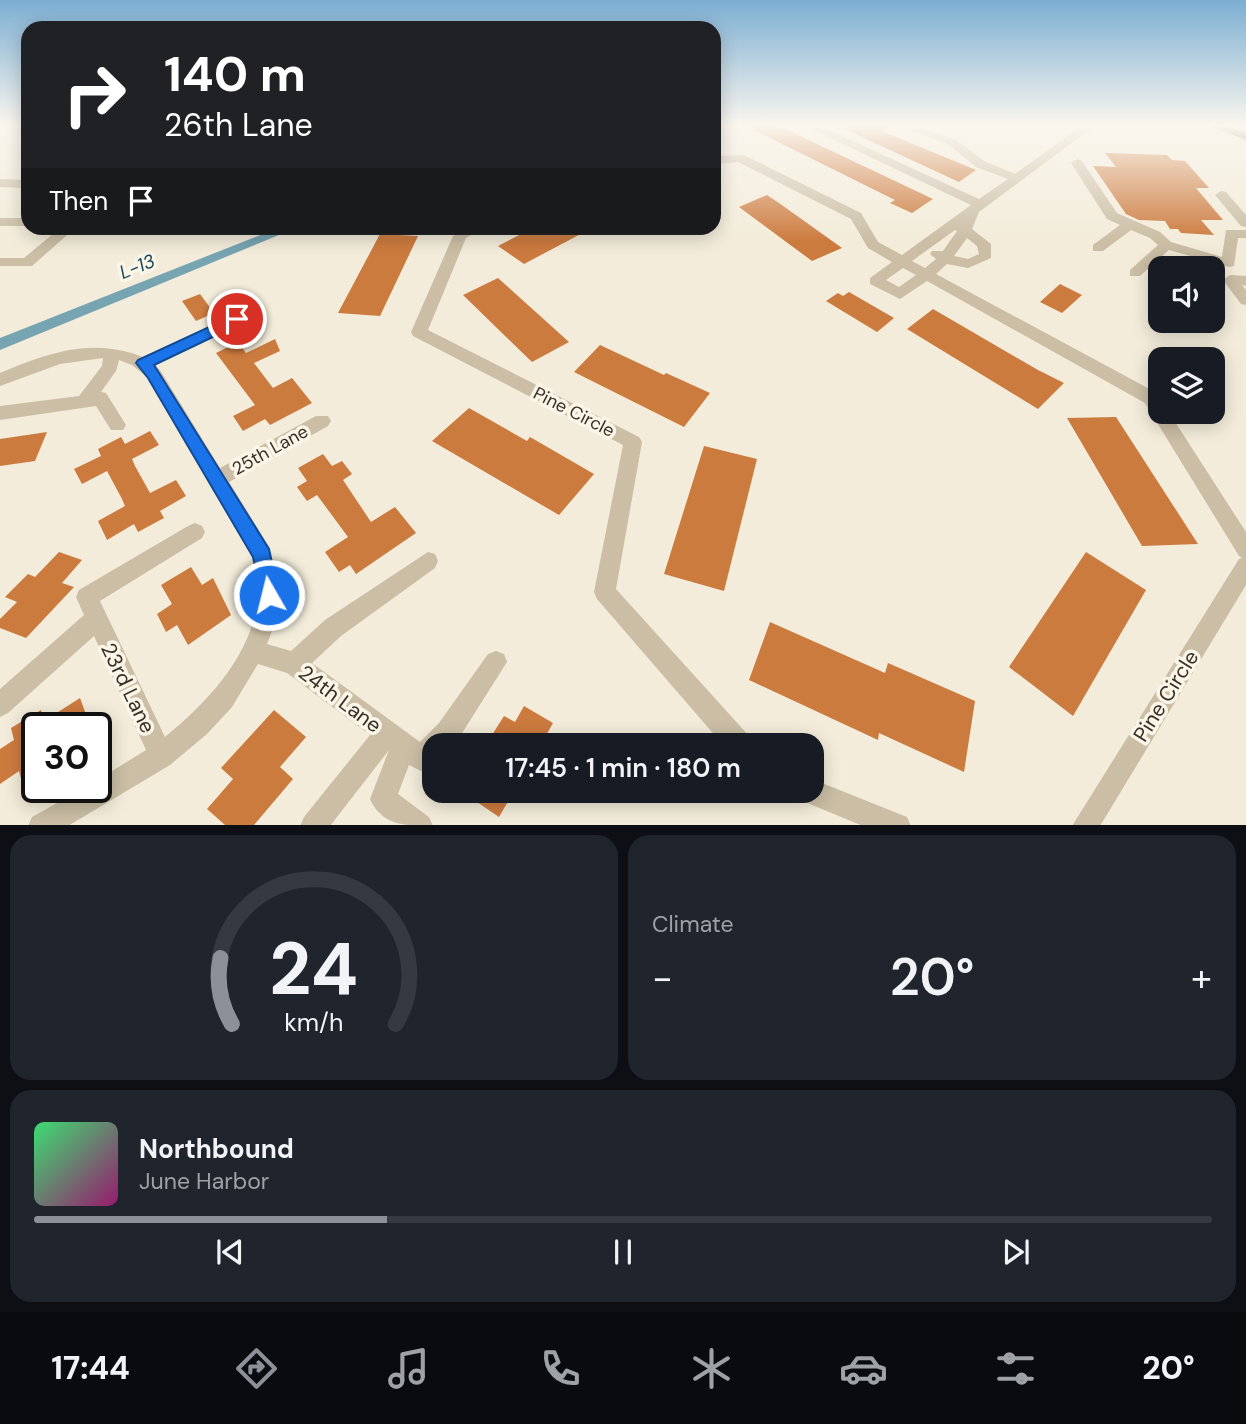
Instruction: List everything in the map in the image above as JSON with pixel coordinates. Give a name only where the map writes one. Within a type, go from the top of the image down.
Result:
[{"type":"street","points":[[751,164],[856,216],[873,246],[1151,398],[1246,550]]},
{"type":"street","points":[[886,164],[977,208]]},
{"type":"street","points":[[979,164],[1015,178]]},
{"type":"street","points":[[961,228],[900,261],[876,281],[900,294],[947,259],[961,228],[977,208],[1036,164]]},
{"type":"street","points":[[1077,164],[1112,216],[1154,235],[1166,245],[1229,262],[1246,263]]},
{"type":"street","points":[[0,183],[21,184]]},
{"type":"street","points":[[1221,195],[1246,223]]},
{"type":"street","points":[[0,222],[21,222]]},
{"type":"street","points":[[1098,248],[1129,225]]},
{"type":"street","points":[[924,248],[947,259],[970,264],[986,255],[984,244],[961,228]]},
{"type":"street","points":[[1245,281],[1229,262],[1231,233],[1246,234]]},
{"type":"street","points":[[0,262],[27,263],[60,235]]},
{"type":"street","name":"Pine Circle","points":[[462,235],[419,332],[633,442],[605,592],[730,733]]},
{"type":"street","points":[[1135,273],[1166,245]]},
{"type":"street","points":[[1225,264],[1229,262]]},
{"type":"street","points":[[1245,281],[1230,280],[1246,300]]},
{"type":"street","points":[[144,363],[237,319]]},
{"type":"street","points":[[0,380],[56,358],[82,353],[112,353],[144,363],[154,374],[267,567],[269,595],[254,651],[241,675],[215,710],[161,756],[41,825]]},
{"type":"street","points":[[84,402],[110,367],[112,353]]},
{"type":"street","points":[[0,413],[100,398],[117,425]]},
{"type":"street","name":"25th Lane","points":[[217,479],[322,421]]},
{"type":"street","points":[[0,705],[95,620],[87,597],[195,532]]},
{"type":"street","points":[[294,664],[333,628],[428,561]]},
{"type":"street","name":"Pine Circle","points":[[1085,825],[1246,566]]},
{"type":"street","name":"23rd Lane","points":[[95,620],[161,756]]},
{"type":"street","name":"24th Lane","points":[[254,651],[294,664],[404,746]]},
{"type":"street","points":[[313,825],[404,746],[448,732],[496,662]]},
{"type":"street","points":[[404,746],[383,799],[420,825]]},
{"type":"street","points":[[824,796],[898,825]]},
{"type":"building","points":[[822,164],[858,164],[933,199],[912,213],[890,203],[895,200]]},
{"type":"building","points":[[919,164],[960,164],[976,170],[959,182]]},
{"type":"building","points":[[1113,164],[1187,164],[1209,188],[1196,188],[1223,220],[1201,220],[1214,235],[1181,233],[1178,229],[1170,229],[1165,221],[1139,220],[1126,214],[1093,166],[1116,167]]},
{"type":"building","points":[[767,195],[842,248],[812,261],[739,207]]},
{"type":"building","points":[[379,235],[418,236],[380,316],[338,313]]},
{"type":"building","points":[[519,235],[579,235],[524,264],[498,246]]},
{"type":"building","points":[[498,278],[569,342],[532,362],[463,295]]},
{"type":"building","points":[[1060,284],[1082,295],[1062,313],[1040,302]]},
{"type":"building","points":[[849,292],[894,318],[877,332],[826,301],[838,293],[843,296]]},
{"type":"building","points":[[200,294],[214,313],[196,321],[182,301]]},
{"type":"building","points":[[933,309],[1064,383],[1038,409],[907,329]]},
{"type":"building","points":[[275,339],[280,351],[254,363],[273,388],[292,378],[312,403],[270,425],[265,419],[243,431],[233,416],[255,405],[216,353],[238,342],[246,353]]},
{"type":"building","points":[[600,345],[710,393],[684,427],[574,372]]},
{"type":"building","points":[[469,408],[527,441],[530,437],[594,474],[559,515],[432,441]]},
{"type":"building","points":[[1116,417],[1198,544],[1142,546],[1067,418]]},
{"type":"building","points":[[150,431],[159,445],[132,459],[135,466],[150,493],[176,480],[186,496],[160,511],[164,518],[138,532],[134,524],[107,540],[98,521],[125,506],[122,499],[107,471],[82,484],[74,469],[101,456],[98,449],[121,437],[125,444]]},
{"type":"building","points":[[47,432],[35,461],[0,466],[0,439]]},
{"type":"building","points":[[704,446],[757,459],[724,591],[664,574]]},
{"type":"building","points":[[323,454],[332,466],[342,461],[352,474],[343,480],[371,522],[395,507],[416,533],[356,574],[350,565],[339,572],[325,552],[348,537],[317,495],[307,501],[297,487],[307,481],[298,468]]},
{"type":"building","points":[[59,552],[82,560],[62,583],[74,587],[26,638],[0,628],[0,619],[17,602],[5,597],[28,574],[35,577]]},
{"type":"building","points":[[1086,552],[1146,590],[1073,716],[1009,667]]},
{"type":"building","points":[[191,567],[202,585],[213,578],[231,615],[188,645],[177,625],[166,632],[157,614],[172,604],[161,585]]},
{"type":"building","points":[[770,622],[885,673],[888,663],[975,701],[964,772],[879,733],[878,740],[749,680]]},
{"type":"building","points":[[80,698],[85,712],[58,712]]},
{"type":"building","points":[[524,706],[553,723],[547,733],[493,733],[504,716],[515,722]]},
{"type":"building","points":[[274,710],[306,737],[280,767],[293,779],[254,825],[225,825],[207,809],[233,779],[221,768]]},
{"type":"building","points":[[21,722],[21,778],[19,771],[0,784],[0,749],[14,740],[11,728]]},
{"type":"building","points":[[479,803],[507,803],[499,817]]},
{"type":"waterway","name":"L-13","points":[[0,344],[272,235]]},
{"type":"route","points":[[237,319],[144,363],[154,374],[262,555],[267,567],[269,595]]}]
